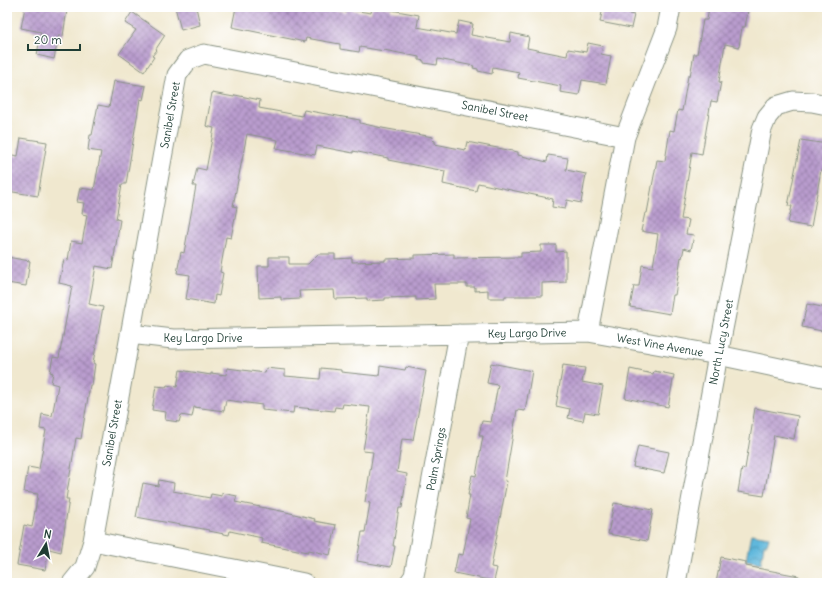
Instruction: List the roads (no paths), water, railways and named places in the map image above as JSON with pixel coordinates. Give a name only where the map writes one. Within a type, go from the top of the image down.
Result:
[{"type":"street","points":[[588,332],[625,137],[667,28],[671,7]]},
{"type":"street","name":"Sanibel Street","points":[[72,583],[85,567],[93,541],[177,74],[188,60],[204,54],[625,137]]},
{"type":"street","name":"North Lucy Street","points":[[676,583],[762,129],[767,117],[776,106],[793,101],[812,102],[827,105]]},
{"type":"street","name":"West Vine Avenue","points":[[588,332],[718,355],[827,378]]},
{"type":"street","name":"Key Largo Drive","points":[[130,334],[173,339],[588,332]]},
{"type":"street","name":"Palm Springs","points":[[409,583],[414,576],[459,334]]},
{"type":"street","points":[[93,541],[304,583]]},
{"type":"water","points":[[751,534],[769,537],[767,544],[764,544],[761,563],[746,560]]}]
